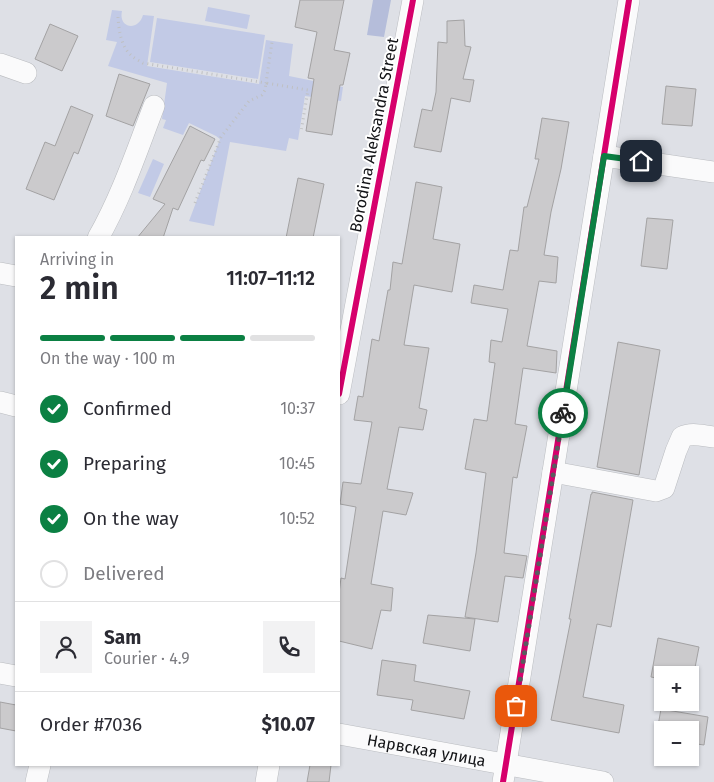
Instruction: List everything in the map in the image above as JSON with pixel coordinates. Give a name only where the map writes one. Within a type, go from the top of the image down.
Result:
[{"type":"street","name":"Borodina Aleksandra Street","points":[[340,389],[413,0]]},
{"type":"street","points":[[505,773],[629,0]]},
{"type":"street","points":[[0,64],[26,73]]},
{"type":"street","points":[[99,236],[124,184],[154,106]]},
{"type":"street","points":[[604,156],[714,172]]},
{"type":"street","points":[[0,273],[15,276]]},
{"type":"street","points":[[0,402],[15,406]]},
{"type":"street","points":[[553,472],[656,490],[664,488],[682,437],[695,434],[714,437]]},
{"type":"street","points":[[0,673],[15,676]]},
{"type":"street","name":"Нарвская улица","points":[[340,734],[505,773],[603,782]]},
{"type":"street","points":[[36,782],[40,766]]},
{"type":"street","points":[[266,782],[269,766]]},
{"type":"path","points":[[118,17],[121,39],[132,56],[143,63],[308,90],[302,132]]},
{"type":"path","points":[[195,203],[221,136],[249,100],[262,95],[265,90],[272,42]]},
{"type":"shaded area","points":[[373,0],[391,0],[384,37],[367,35]]},
{"type":"shaded area","points":[[208,7],[250,15],[247,29],[205,21]]},
{"type":"shaded area","points":[[112,10],[122,11],[123,21],[129,26],[137,24],[143,15],[154,16],[147,66],[259,84],[266,40],[293,44],[289,76],[343,87],[341,101],[305,96],[298,140],[289,138],[286,151],[230,142],[214,226],[189,221],[220,139],[189,123],[183,135],[163,128],[166,120],[162,119],[167,83],[108,66],[117,42],[106,40]]},
{"type":"shaded area","points":[[157,18],[265,35],[258,79],[150,62]]},
{"type":"shaded area","points":[[153,159],[164,164],[150,197],[138,193]]},
{"type":"building","points":[[300,0],[344,0],[334,50],[350,53],[343,85],[340,85],[332,135],[306,131],[314,79],[308,78],[317,32],[295,27]]},
{"type":"building","points":[[464,20],[465,46],[471,47],[463,79],[474,80],[470,102],[451,98],[441,152],[414,147],[422,109],[432,111],[436,92],[438,42],[447,43],[447,21]]},
{"type":"building","points":[[50,24],[78,36],[62,71],[35,59]]},
{"type":"building","points":[[119,74],[150,84],[133,126],[106,116]]},
{"type":"building","points":[[666,86],[696,89],[692,126],[662,124]]},
{"type":"building","points":[[71,106],[93,115],[78,154],[74,152],[54,200],[26,189],[45,142],[55,146]]},
{"type":"building","points":[[542,118],[569,122],[544,255],[558,257],[556,283],[539,281],[527,346],[557,351],[556,373],[523,368],[515,424],[527,426],[517,478],[513,477],[504,553],[527,556],[523,578],[505,576],[498,622],[465,617],[476,553],[486,473],[465,469],[474,419],[487,421],[495,363],[489,362],[491,340],[502,342],[508,309],[471,303],[474,285],[503,290],[510,250],[518,251],[524,207],[527,207],[539,159],[535,159]]},
{"type":"building","points":[[190,126],[215,139],[204,161],[201,160],[178,210],[173,208],[164,236],[139,236],[165,204],[153,199]]},
{"type":"building","points":[[298,178],[324,184],[313,236],[286,236]]},
{"type":"building","points":[[416,182],[442,187],[433,239],[460,244],[452,292],[414,285],[404,345],[429,348],[419,408],[427,410],[423,430],[399,427],[387,489],[413,493],[406,515],[383,511],[371,584],[393,588],[391,611],[381,610],[372,649],[340,641],[340,586],[341,578],[345,579],[356,507],[340,504],[343,482],[361,484],[372,422],[354,420],[358,396],[363,397],[372,339],[379,341],[388,290],[390,290],[393,262],[402,264]]},
{"type":"building","points":[[647,218],[673,220],[667,269],[641,266]]},
{"type":"building","points":[[618,342],[660,350],[639,475],[597,467]]},
{"type":"building","points":[[592,492],[633,500],[611,627],[597,624],[583,697],[624,705],[619,733],[551,720],[571,619],[569,619]]},
{"type":"building","points":[[428,615],[475,619],[470,651],[423,643]]},
{"type":"building","points":[[658,638],[699,647],[695,666],[654,666],[654,678],[651,677]]},
{"type":"building","points":[[382,660],[416,665],[414,681],[470,691],[464,719],[411,710],[413,700],[377,695]]},
{"type":"building","points":[[0,702],[15,705],[15,731],[0,728]]},
{"type":"building","points":[[661,711],[673,711],[708,717],[704,745],[699,744],[699,721],[659,721]]},
{"type":"building","points":[[310,766],[331,766],[329,782],[307,782]]},
{"type":"cycle path","points":[[340,389],[413,0]]},
{"type":"cycle path","points":[[503,782],[629,0]]},
{"type":"way so far","points":[[516,706],[563,413]]},
{"type":"route","points":[[563,413],[604,156],[641,161]]}]
